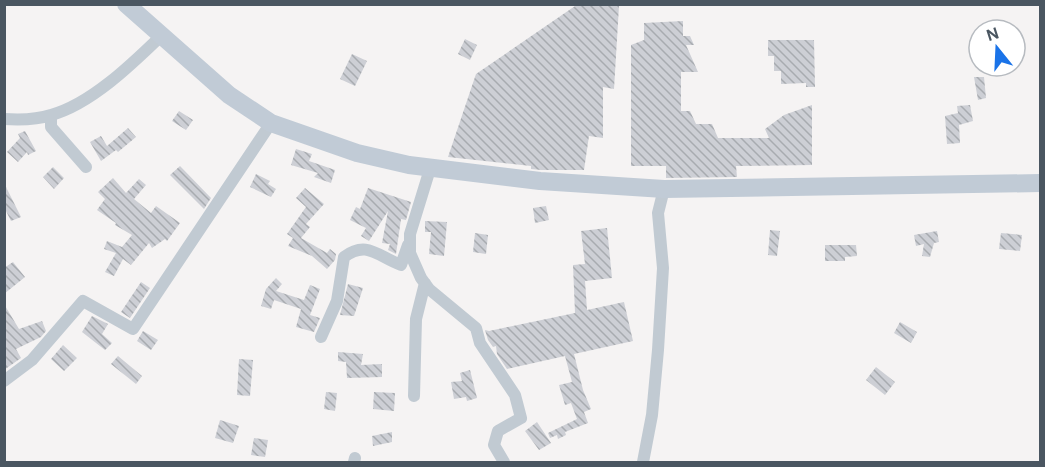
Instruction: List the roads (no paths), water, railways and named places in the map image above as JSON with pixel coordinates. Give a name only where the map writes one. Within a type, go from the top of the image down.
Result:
[{"type":"street","points":[[126,4],[229,94],[271,123],[357,153],[430,169],[540,181],[664,189],[1041,183]]},
{"type":"street","points":[[4,119],[51,116],[72,106],[114,78],[161,36]]},
{"type":"street","points":[[51,116],[51,127],[86,167]]},
{"type":"street","points":[[4,381],[32,360],[83,301],[133,330],[271,123]]},
{"type":"street","points":[[321,337],[337,301],[344,257],[355,249],[365,247],[401,266],[430,169]]},
{"type":"street","points":[[643,462],[652,415],[658,350],[663,268],[658,213],[664,189]]},
{"type":"street","points":[[409,244],[415,265],[425,284],[453,311],[476,328],[480,343],[515,395],[521,418],[498,431],[494,445],[504,462]]},
{"type":"street","points":[[414,396],[416,319],[425,284]]}]
